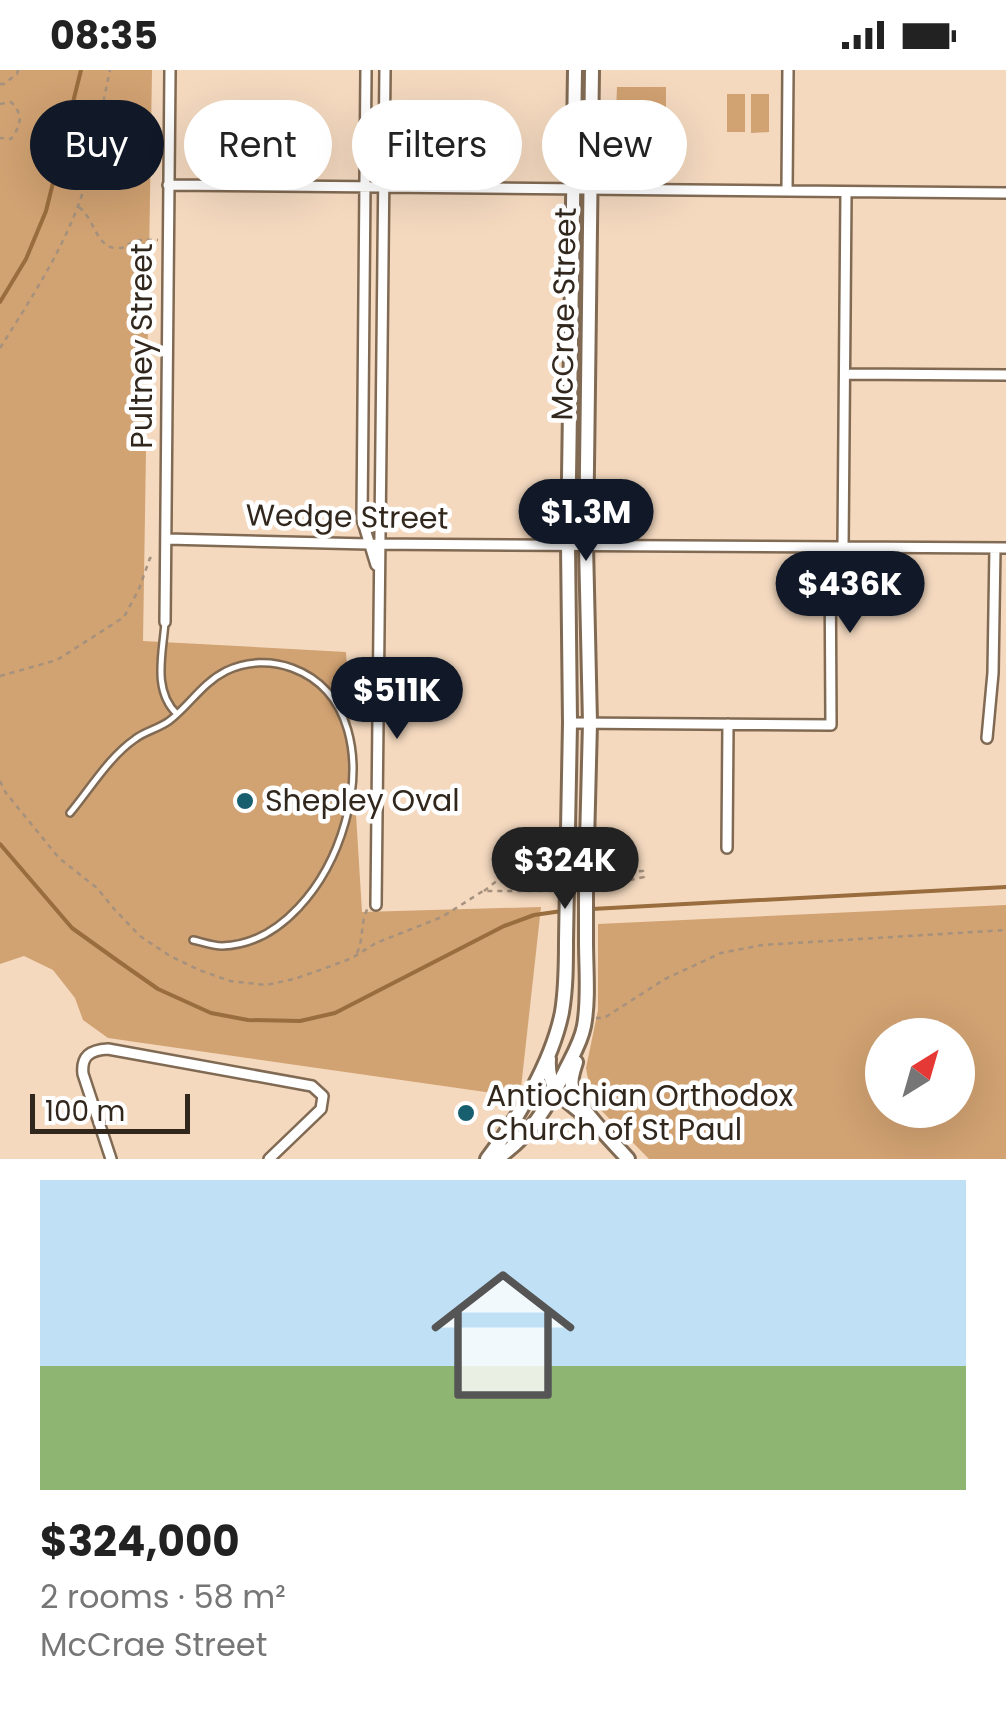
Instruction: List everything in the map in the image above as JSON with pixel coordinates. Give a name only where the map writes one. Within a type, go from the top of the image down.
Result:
[{"type":"main road","name":"McCrae Street","points":[[575,70],[575,100]]},
{"type":"main road","name":"McCrae Street","points":[[592,70],[592,100]]},
{"type":"main road","name":"McCrae Street","points":[[550,1050],[564,1001],[568,886],[574,190]]},
{"type":"main road","name":"McCrae Street","points":[[496,1159],[528,1131],[556,1092],[580,1040],[586,1014],[586,941],[594,882],[586,545],[590,190]]},
{"type":"main road","points":[[580,1040],[572,1086],[597,1125]]},
{"type":"main road","points":[[550,1050],[548,1072],[556,1092],[597,1125],[628,1159]]},
{"type":"main road","points":[[487,1159],[517,1118],[550,1050]]},
{"type":"street","name":"Pultney Street","points":[[165,622],[170,70]]},
{"type":"street","points":[[366,70],[366,100]]},
{"type":"street","points":[[385,70],[385,100]]},
{"type":"street","points":[[788,70],[788,191]]},
{"type":"street","points":[[168,185],[352,188]]},
{"type":"street","points":[[365,190],[362,519],[378,577]]},
{"type":"street","points":[[376,900],[384,190]]},
{"type":"street","points":[[590,190],[1006,192]]},
{"type":"street","points":[[843,547],[846,193]]},
{"type":"street","points":[[845,374],[1006,375]]},
{"type":"street","name":"Wedge Street","points":[[166,539],[1000,548]]},
{"type":"street","points":[[570,723],[831,725],[830,547]]},
{"type":"street","points":[[987,738],[1000,548]]},
{"type":"street","points":[[727,848],[728,724]]},
{"type":"street","points":[[111,1159],[83,1074],[82,1064],[94,1050],[108,1049],[312,1086],[324,1096],[321,1109],[269,1159]]},
{"type":"lane","points":[[165,622],[162,692],[177,714]]},
{"type":"lane","points":[[70,813],[133,740],[161,726],[226,671],[253,664],[279,664],[304,673],[332,696],[344,722],[352,776],[337,849],[323,878],[300,905],[254,939],[223,946],[192,940]]},
{"type":"path","points":[[0,84],[18,70]]},
{"type":"path","points":[[0,348],[45,276],[78,206],[110,70]]},
{"type":"path","points":[[0,104],[11,102],[20,116],[20,124],[11,138],[0,138]]},
{"type":"path","points":[[78,206],[90,218],[104,244],[112,248],[124,248],[140,240],[168,240]]},
{"type":"path","points":[[0,676],[57,660],[124,618],[150,558],[166,558]]},
{"type":"path","points":[[0,781],[59,858],[97,888],[140,936],[199,970],[230,980],[266,984],[294,979],[352,958],[376,943],[442,917],[483,892],[537,849],[569,812]]},
{"type":"path","points":[[594,882],[602,839]]},
{"type":"path","points":[[643,871],[644,877],[612,884],[594,882],[608,872],[643,871]]},
{"type":"path","points":[[483,892],[568,886]]},
{"type":"path","points":[[352,958],[362,941],[364,915],[376,900]]},
{"type":"path","points":[[592,1018],[604,1018],[666,979],[721,953],[762,945],[1006,930]]},
{"type":"shaded area","points":[[0,70],[152,70],[152,100],[30,100],[30,190],[150,190],[143,641],[346,652],[362,912],[541,907],[520,1097],[108,1038],[83,1020],[75,998],[53,970],[24,956],[0,964]]},
{"type":"shaded area","points":[[617,87],[666,87],[666,100],[616,100]]},
{"type":"shaded area","points":[[727,94],[745,94],[745,132],[727,132]]},
{"type":"shaded area","points":[[751,94],[769,94],[769,132],[751,133]]},
{"type":"shaded area","points":[[1006,905],[1006,1159],[649,1159],[592,1101],[586,1068],[598,1010],[598,924]]},
{"type":"waterway","points":[[0,302],[26,259],[46,211],[81,70]]},
{"type":"waterway","points":[[0,844],[72,928],[118,961],[158,989],[211,1013],[248,1020],[300,1021],[335,1013],[504,926],[534,915],[562,911]]},
{"type":"waterway","points":[[592,909],[1006,887]]},
{"type":"place","name":"Shepley Oval","points":[[245,801]]},
{"type":"place","name":"Antiochian Orthodox Church of St Paul","points":[[466,1113]]}]
